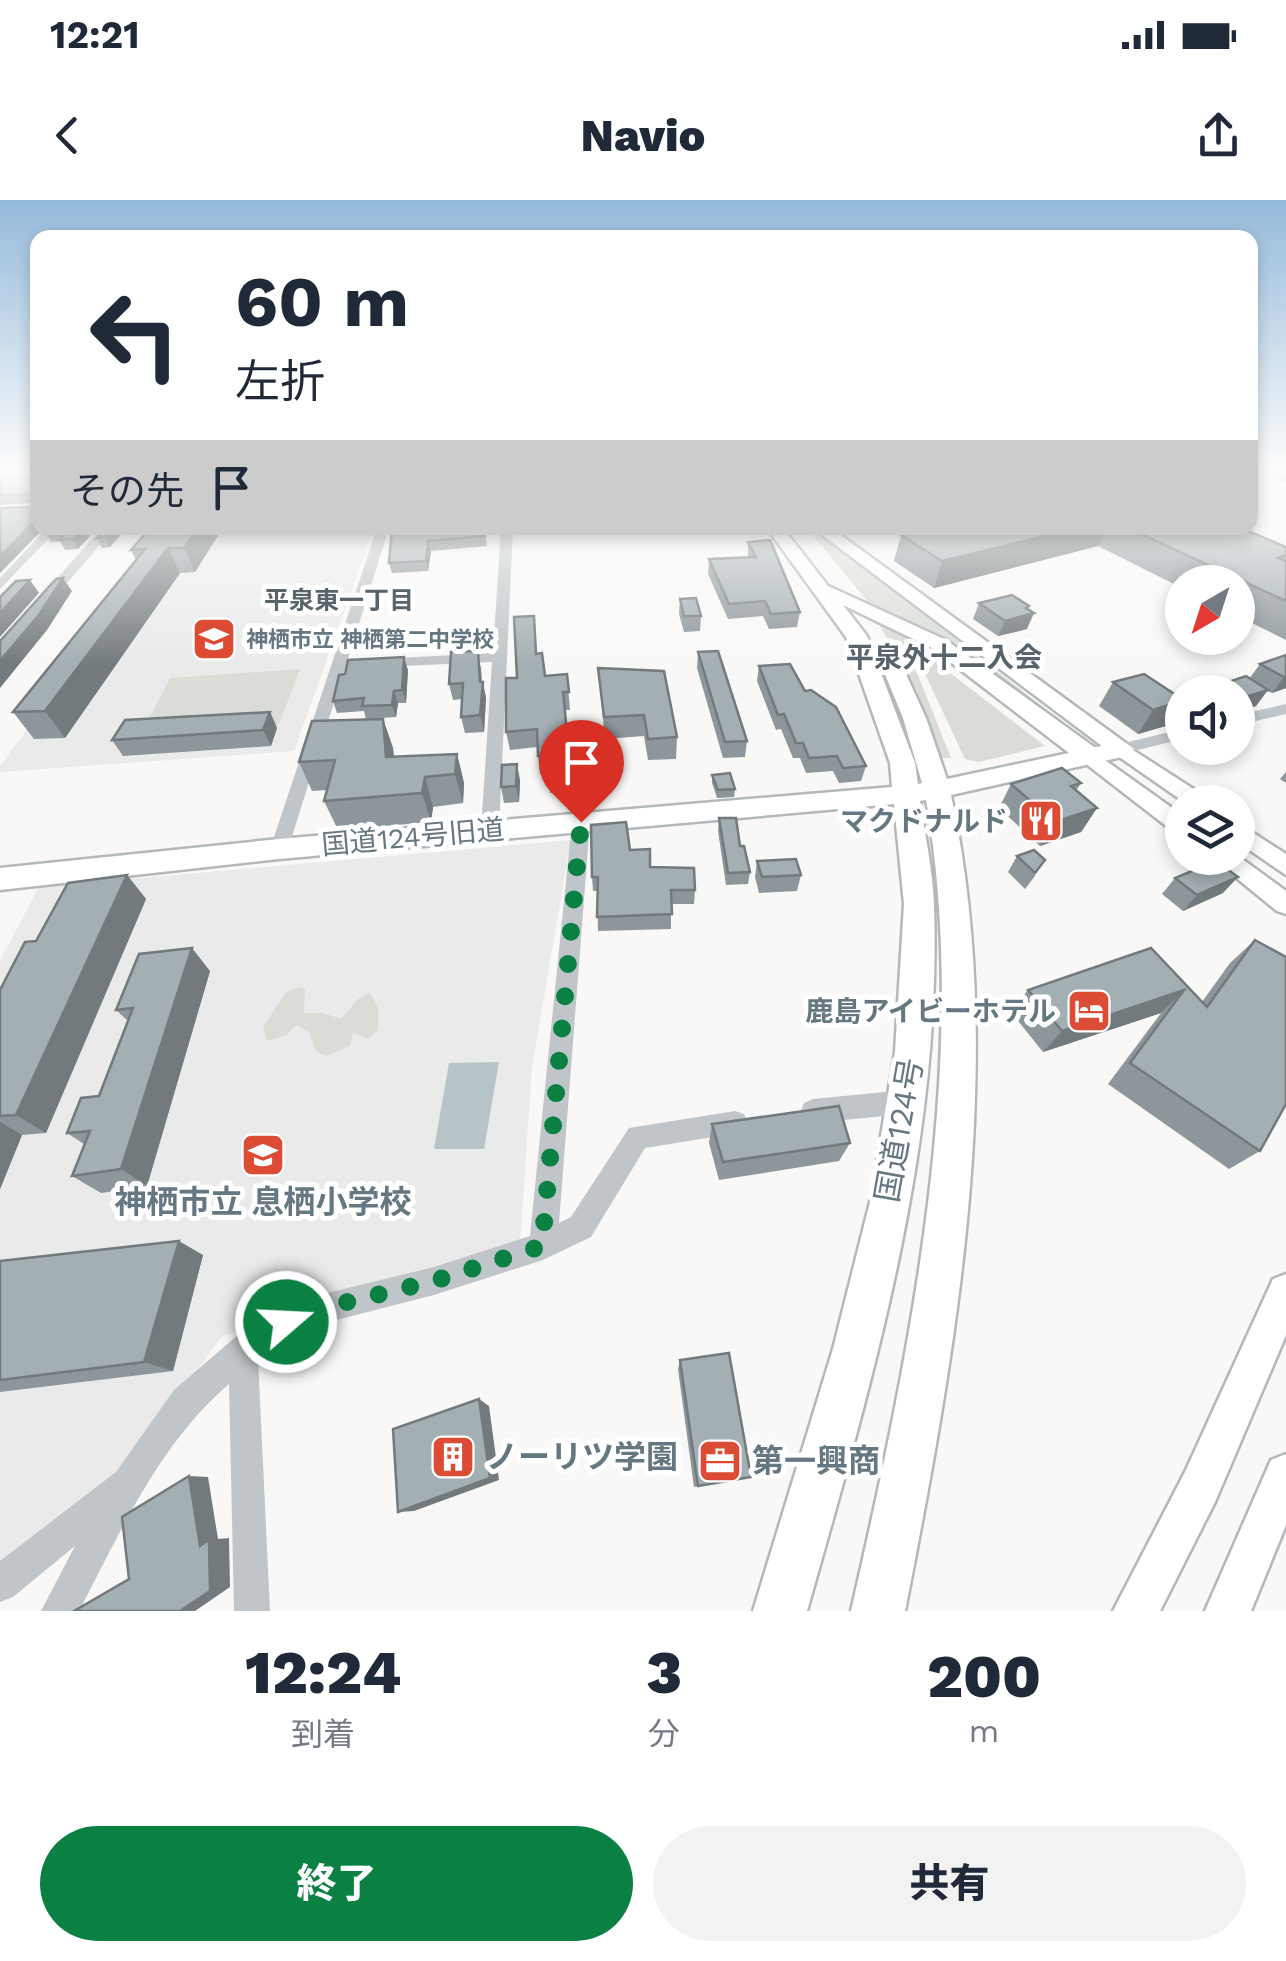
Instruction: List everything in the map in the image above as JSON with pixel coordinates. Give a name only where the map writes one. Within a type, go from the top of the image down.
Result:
[{"type":"highway","name":"国道124号","points":[[781,535],[830,592],[862,647],[922,792],[954,896],[955,1113],[931,1346],[878,1611]]},
{"type":"highway","name":"国道124号","points":[[780,1611],[864,1319],[906,1102],[914,1045],[920,931],[922,792],[902,689],[859,603],[806,535]]},
{"type":"highway","points":[[831,535],[1122,749]]},
{"type":"highway","name":"国道124号","points":[[830,592],[939,644],[1088,755]]},
{"type":"highway","name":"国道124号旧道","points":[[0,879],[279,848],[922,792],[1122,749]]},
{"type":"main road","points":[[1122,749],[1174,785]]},
{"type":"main road","points":[[1088,755],[1165,813]]},
{"type":"main road","points":[[1255,843],[1286,866]]},
{"type":"main road","points":[[1247,875],[1286,904]]},
{"type":"main road","points":[[1136,1611],[1200,1487],[1286,1292]]},
{"type":"main road","points":[[1228,1611],[1286,1475]]},
{"type":"street","points":[[0,585],[46,535]]},
{"type":"street","points":[[36,610],[102,535]]},
{"type":"street","points":[[279,848],[381,535]]},
{"type":"street","points":[[490,830],[508,535]]},
{"type":"street","points":[[0,566],[18,565]]},
{"type":"street","points":[[340,665],[501,658]]},
{"type":"street","points":[[1255,718],[1281,714]]},
{"type":"street","points":[[1122,749],[1165,738]]},
{"type":"street","points":[[542,1246],[581,822]]},
{"type":"street","points":[[59,1611],[131,1478],[185,1401],[265,1332],[306,1312],[434,1281],[542,1246],[581,1227],[638,1137],[906,1102]]},
{"type":"street","points":[[243,1351],[252,1611]]},
{"type":"street","points":[[0,1584],[131,1478]]},
{"type":"shaded area","name":"神栖市立 神栖第二中学校","points":[[173,535],[371,535],[294,751],[0,772],[0,766]]},
{"type":"shaded area","points":[[813,535],[822,535],[1066,725],[1062,728],[951,646],[868,602]]},
{"type":"shaded area","points":[[876,619],[909,637],[904,640],[951,758],[937,758],[917,691]]},
{"type":"shaded area","points":[[912,646],[1045,746],[979,762],[965,759]]},
{"type":"shaded area","points":[[300,669],[279,724],[142,732],[170,678]]},
{"type":"shaded area","name":"神栖市立 息栖小学校","points":[[571,840],[532,1067],[520,1244],[302,1307],[221,1337],[126,1470],[0,1567],[0,960],[39,887]]},
{"type":"shaded area","points":[[305,989],[304,1013],[323,1013],[341,1019],[358,999],[370,993],[378,1007],[378,1030],[368,1039],[353,1032],[350,1046],[326,1056],[316,1051],[309,1032],[297,1025],[286,1035],[267,1041],[263,1027],[286,992]]},
{"type":"shaded area","points":[[499,1062],[484,1149],[434,1149],[449,1063]]},
{"type":"building","points":[[0,534],[22,534],[0,556]]},
{"type":"building","points":[[144,535],[193,535],[184,548],[168,548],[45,711],[13,712],[145,549],[131,550]]},
{"type":"building","points":[[391,535],[485,535],[428,541],[426,561],[389,563]]},
{"type":"building","points":[[901,535],[1049,535],[942,561]]},
{"type":"building","points":[[1143,535],[1258,535],[1286,547],[1286,555],[1278,558],[1286,561],[1286,601],[1255,587],[1255,565],[1208,565]]},
{"type":"building","points":[[770,540],[800,612],[771,614],[765,601],[729,604],[709,559],[756,557],[748,542]]},
{"type":"building","points":[[63,578],[38,616],[0,661],[0,641],[56,579]]},
{"type":"building","points":[[30,580],[0,613],[0,597],[16,581]]},
{"type":"building","points":[[1012,595],[1034,613],[1005,621],[979,603]]},
{"type":"building","points":[[696,598],[701,616],[684,616],[680,599]]},
{"type":"building","points":[[534,616],[536,654],[542,653],[545,676],[567,674],[569,692],[563,692],[571,773],[548,774],[547,755],[538,756],[537,729],[506,732],[506,678],[517,678],[514,617]]},
{"type":"building","points":[[478,651],[483,682],[480,715],[461,717],[463,683],[449,684],[451,652]]},
{"type":"building","points":[[718,651],[747,741],[725,742],[698,652]]},
{"type":"building","points":[[1286,655],[1286,677],[1260,664]]},
{"type":"building","points":[[404,657],[402,690],[394,691],[392,705],[362,706],[364,698],[333,701],[339,675],[345,674],[348,660]]},
{"type":"building","points":[[790,664],[805,691],[811,690],[836,707],[866,766],[843,768],[837,756],[809,758],[803,743],[796,743],[784,714],[778,715],[759,666]]},
{"type":"building","points":[[598,668],[664,671],[677,737],[648,739],[644,715],[604,717]]},
{"type":"building","points":[[1144,674],[1165,688],[1165,706],[1153,710],[1113,682]]},
{"type":"building","points":[[1255,682],[1268,690],[1255,694]]},
{"type":"building","points":[[270,712],[263,730],[112,740],[125,720]]},
{"type":"building","points":[[383,719],[386,757],[457,754],[455,774],[425,777],[422,793],[324,801],[335,760],[299,762],[312,721]]},
{"type":"building","points":[[517,764],[516,786],[501,787],[502,765]]},
{"type":"building","points":[[1062,768],[1081,783],[1071,786],[1097,808],[1055,822],[1011,784]]},
{"type":"building","points":[[730,773],[735,789],[718,790],[712,775]]},
{"type":"building","points":[[719,818],[736,818],[740,846],[744,846],[750,872],[728,873]]},
{"type":"building","points":[[626,822],[630,850],[650,849],[650,867],[694,868],[695,890],[671,890],[672,914],[597,917],[598,877],[592,877],[591,825]]},
{"type":"building","points":[[1034,850],[1045,860],[1035,873],[1017,856]]},
{"type":"building","points":[[796,859],[801,875],[762,877],[757,861]]},
{"type":"building","points":[[127,875],[16,1115],[0,1116],[0,990],[25,942],[36,941],[68,883]]},
{"type":"building","points":[[1182,875],[1238,877],[1197,895],[1175,878]]},
{"type":"building","points":[[1255,940],[1286,957],[1286,1104],[1260,1151],[1130,1063],[1184,990],[1062,1031],[1028,990],[1151,948],[1207,1007]]},
{"type":"building","points":[[192,948],[121,1169],[72,1176],[90,1131],[67,1133],[81,1098],[99,1096],[133,1008],[116,1010],[139,954]]},
{"type":"building","points":[[839,1106],[850,1143],[723,1162],[712,1124]]},
{"type":"building","points":[[179,1241],[144,1362],[0,1380],[0,1261]]},
{"type":"building","points":[[729,1353],[751,1477],[698,1486],[680,1360]]},
{"type":"building","name":"ノーリツ学園","points":[[479,1399],[490,1478],[398,1512],[393,1429]]},
{"type":"building","points":[[189,1476],[200,1546],[209,1540],[210,1591],[180,1611],[74,1611],[129,1579],[122,1517]]},
{"type":"place","name":"神栖市立 神栖第二中学校","points":[[214,639]]},
{"type":"place","name":"マクドナルド","points":[[1041,821]]},
{"type":"place","name":"鹿島アイビーホテル","points":[[1089,1011]]},
{"type":"place","name":"神栖市立 息栖小学校","points":[[263,1155]]},
{"type":"place","name":"ノーリツ学園","points":[[453,1457]]},
{"type":"place","name":"第一興商","points":[[720,1461]]},
{"type":"district","name":"平泉東一丁目","points":[[339,600]]},
{"type":"district","name":"平泉外十二入会","points":[[944,657]]},
{"type":"route","points":[[286,1322],[306,1312],[434,1281],[542,1246],[581,822]]}]
